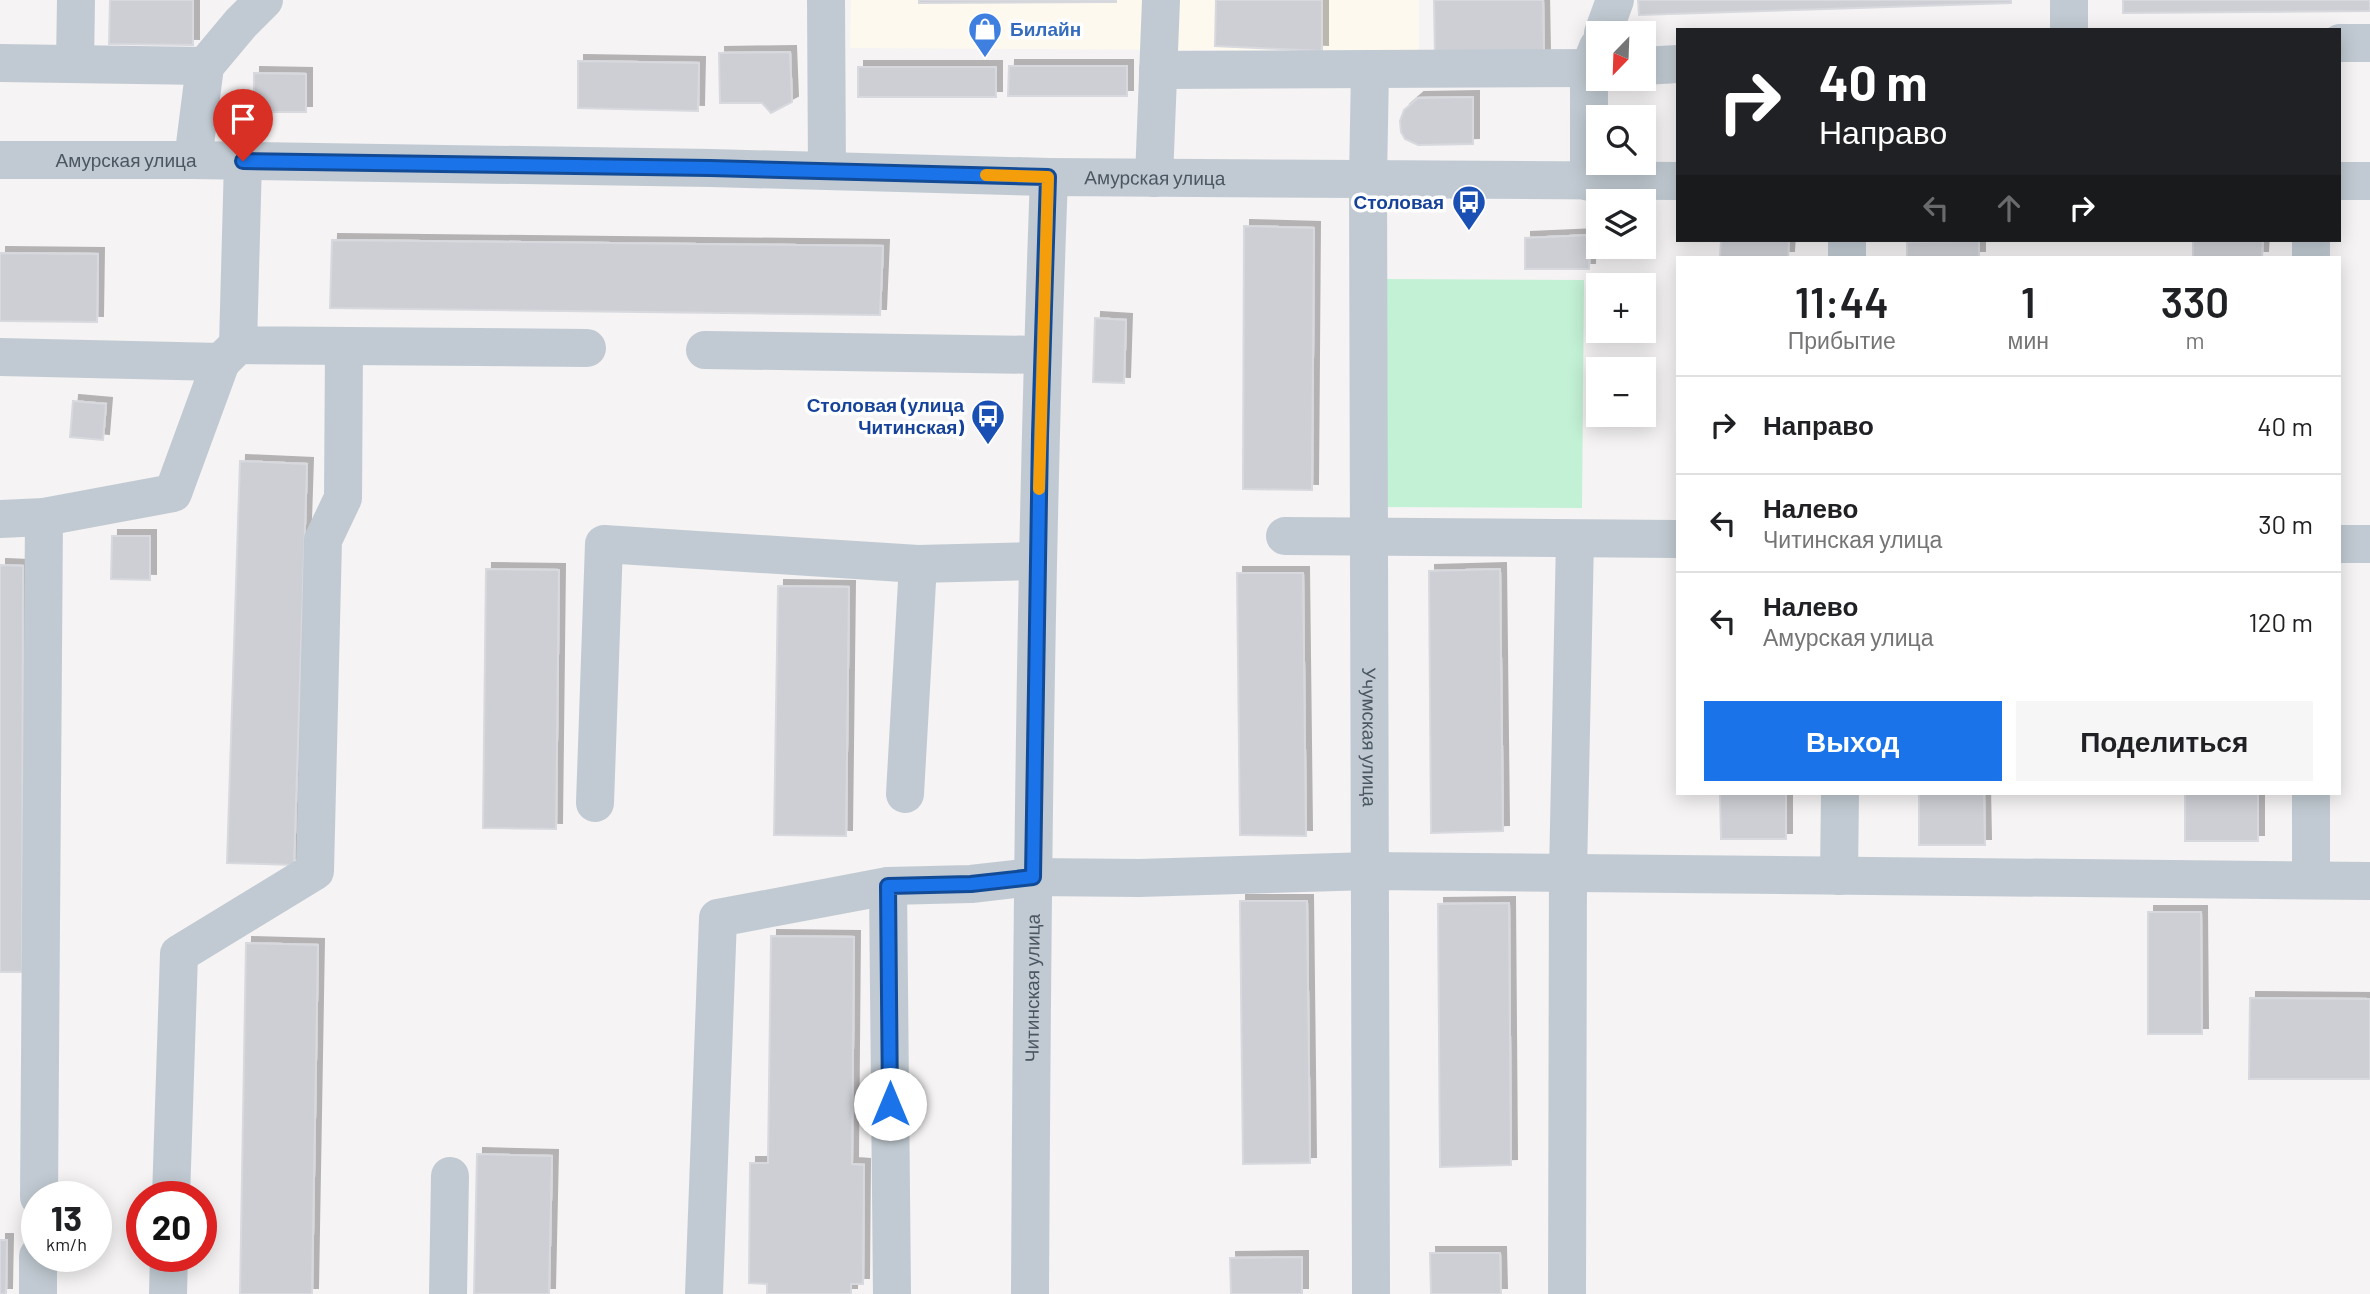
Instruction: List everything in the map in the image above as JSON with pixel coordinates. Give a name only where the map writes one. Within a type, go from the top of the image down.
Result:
[{"type":"street","points":[[75,64],[76,0]]},
{"type":"street","points":[[193,160],[205,66],[264,0]]},
{"type":"street","points":[[825,0],[827,171]]},
{"type":"street","points":[[1154,178],[1161,0]]},
{"type":"street","points":[[1607,21],[1615,0]]},
{"type":"street","points":[[2069,0],[2069,28]]},
{"type":"street","points":[[2341,43],[2370,43]]},
{"type":"street","points":[[1158,70],[1370,69],[1586,61]]},
{"type":"street","points":[[0,64],[205,66]]},
{"type":"street","points":[[1656,65],[1676,64]]},
{"type":"street","name":"Учумская улица","points":[[1370,69],[1371,1294]]},
{"type":"street","points":[[1589,181],[1594,91]]},
{"type":"street","name":"Амурская улица","points":[[0,160],[193,160],[1048,177],[1676,181]]},
{"type":"street","points":[[0,519],[44,517],[173,493],[229,353],[243,161]]},
{"type":"street","name":"Читинская улица","points":[[1030,1294],[1038,561],[1048,177]]},
{"type":"street","points":[[2341,181],[2370,181]]},
{"type":"street","points":[[172,1181],[179,954],[315,871],[323,540],[343,498],[344,347]]},
{"type":"street","points":[[0,357],[229,353],[344,347],[587,348]]},
{"type":"street","points":[[705,350],[1042,355]]},
{"type":"street","points":[[38,1181],[44,517]]},
{"type":"street","points":[[1284,536],[1676,539]]},
{"type":"street","points":[[1567,1294],[1567,873],[1575,539]]},
{"type":"street","points":[[595,803],[604,544],[918,564],[1038,561]]},
{"type":"street","points":[[2341,544],[2370,544]]},
{"type":"street","points":[[905,794],[918,564]]},
{"type":"street","points":[[1839,876],[1840,795]]},
{"type":"street","points":[[2311,795],[2311,880]]},
{"type":"street","points":[[704,1294],[718,918],[888,886],[971,884],[1033,877],[1139,878],[1370,871],[2370,881]]},
{"type":"street","points":[[888,886],[892,1294]]},
{"type":"street","points":[[448,1294],[450,1176]]},
{"type":"street","points":[[38,1272],[38,1294]]},
{"type":"street","points":[[168,1294],[169,1272]]},
{"type":"shaded area","points":[[851,0],[1419,0],[1419,51],[850,48]]},
{"type":"green space","points":[[1384,279],[1584,280],[1582,508],[1382,507]]},
{"type":"building","points":[[110,0],[193,0],[193,45],[109,44]]},
{"type":"building","points":[[919,0],[1116,0],[1116,2],[919,3]]},
{"type":"building","points":[[1216,0],[1322,0],[1322,51],[1215,46]]},
{"type":"building","points":[[1434,0],[1543,0],[1544,58],[1435,58]]},
{"type":"building","points":[[1638,0],[2011,0],[2011,3],[1639,15]]},
{"type":"building","points":[[2123,0],[2370,0],[2370,11],[2123,13]]},
{"type":"building","points":[[790,52],[792,102],[771,113],[762,103],[720,103],[719,53]]},
{"type":"building","points":[[578,61],[699,63],[698,111],[578,108]]},
{"type":"building","points":[[1009,66],[1127,66],[1127,96],[1008,96]]},
{"type":"building","points":[[858,67],[996,67],[996,97],[858,97]]},
{"type":"building","points":[[254,73],[306,74],[306,112],[254,112]]},
{"type":"building","points":[[1473,97],[1473,144],[1418,145],[1405,139],[1401,132],[1400,121],[1404,110],[1418,98]]},
{"type":"building","points":[[1244,226],[1314,228],[1312,490],[1243,489]]},
{"type":"building","points":[[1586,235],[1586,259],[1589,259],[1589,269],[1525,269],[1525,238]]},
{"type":"building","points":[[332,240],[883,246],[880,315],[330,308]]},
{"type":"building","points":[[1721,242],[1789,242],[1788,256],[1720,256]]},
{"type":"building","points":[[1907,242],[1979,242],[1979,256],[1907,256]]},
{"type":"building","points":[[2193,242],[2263,242],[2262,256],[2193,256]]},
{"type":"building","points":[[0,253],[98,254],[97,322],[0,321]]},
{"type":"building","points":[[1095,318],[1126,320],[1124,383],[1093,382]]},
{"type":"building","points":[[73,401],[106,404],[103,440],[70,437]]},
{"type":"building","points":[[240,461],[307,464],[294,865],[227,863]]},
{"type":"building","points":[[112,536],[150,536],[150,580],[111,579]]},
{"type":"building","points":[[0,565],[23,566],[22,972],[0,972]]},
{"type":"building","points":[[486,569],[559,570],[556,829],[483,828]]},
{"type":"building","points":[[1500,569],[1503,831],[1431,833],[1429,571]]},
{"type":"building","points":[[1237,573],[1303,573],[1306,836],[1240,835]]},
{"type":"building","points":[[778,586],[849,587],[846,836],[774,835]]},
{"type":"building","points":[[1720,795],[1786,795],[1786,839],[1721,839]]},
{"type":"building","points":[[1919,795],[1984,795],[1985,845],[1919,845]]},
{"type":"building","points":[[2185,795],[2258,795],[2258,841],[2185,841]]},
{"type":"building","points":[[1240,901],[1307,901],[1310,1163],[1243,1164]]},
{"type":"building","points":[[1509,903],[1511,1165],[1440,1167],[1438,904]]},
{"type":"building","points":[[2148,912],[2201,912],[2202,1034],[2148,1034]]},
{"type":"building","points":[[771,936],[854,937],[852,1164],[864,1165],[863,1284],[851,1284],[851,1294],[767,1294],[767,1284],[749,1283],[750,1163],[768,1163]]},
{"type":"building","points":[[246,943],[318,945],[312,1294],[240,1294]]},
{"type":"building","points":[[2250,998],[2370,999],[2370,1079],[2249,1079]]},
{"type":"building","points":[[477,1154],[552,1156],[549,1294],[474,1294]]},
{"type":"building","points":[[0,1240],[7,1240],[6,1294],[0,1294]]},
{"type":"building","points":[[1430,1253],[1500,1253],[1501,1294],[1431,1294]]},
{"type":"building","points":[[1302,1257],[1302,1294],[1231,1294],[1230,1258]]},
{"type":"slow traffic","points":[[986,175],[1048,177],[1039,489]]},
{"type":"place","name":"Билайн","points":[[985,59]]},
{"type":"place","name":"Столовая","points":[[1469,232]]},
{"type":"place","name":"Столовая (улица Читинская)","points":[[988,446]]},
{"type":"route","points":[[243,161],[710,168],[1048,177],[1040,435],[1033,877],[971,884],[888,886],[890,1104]]}]
